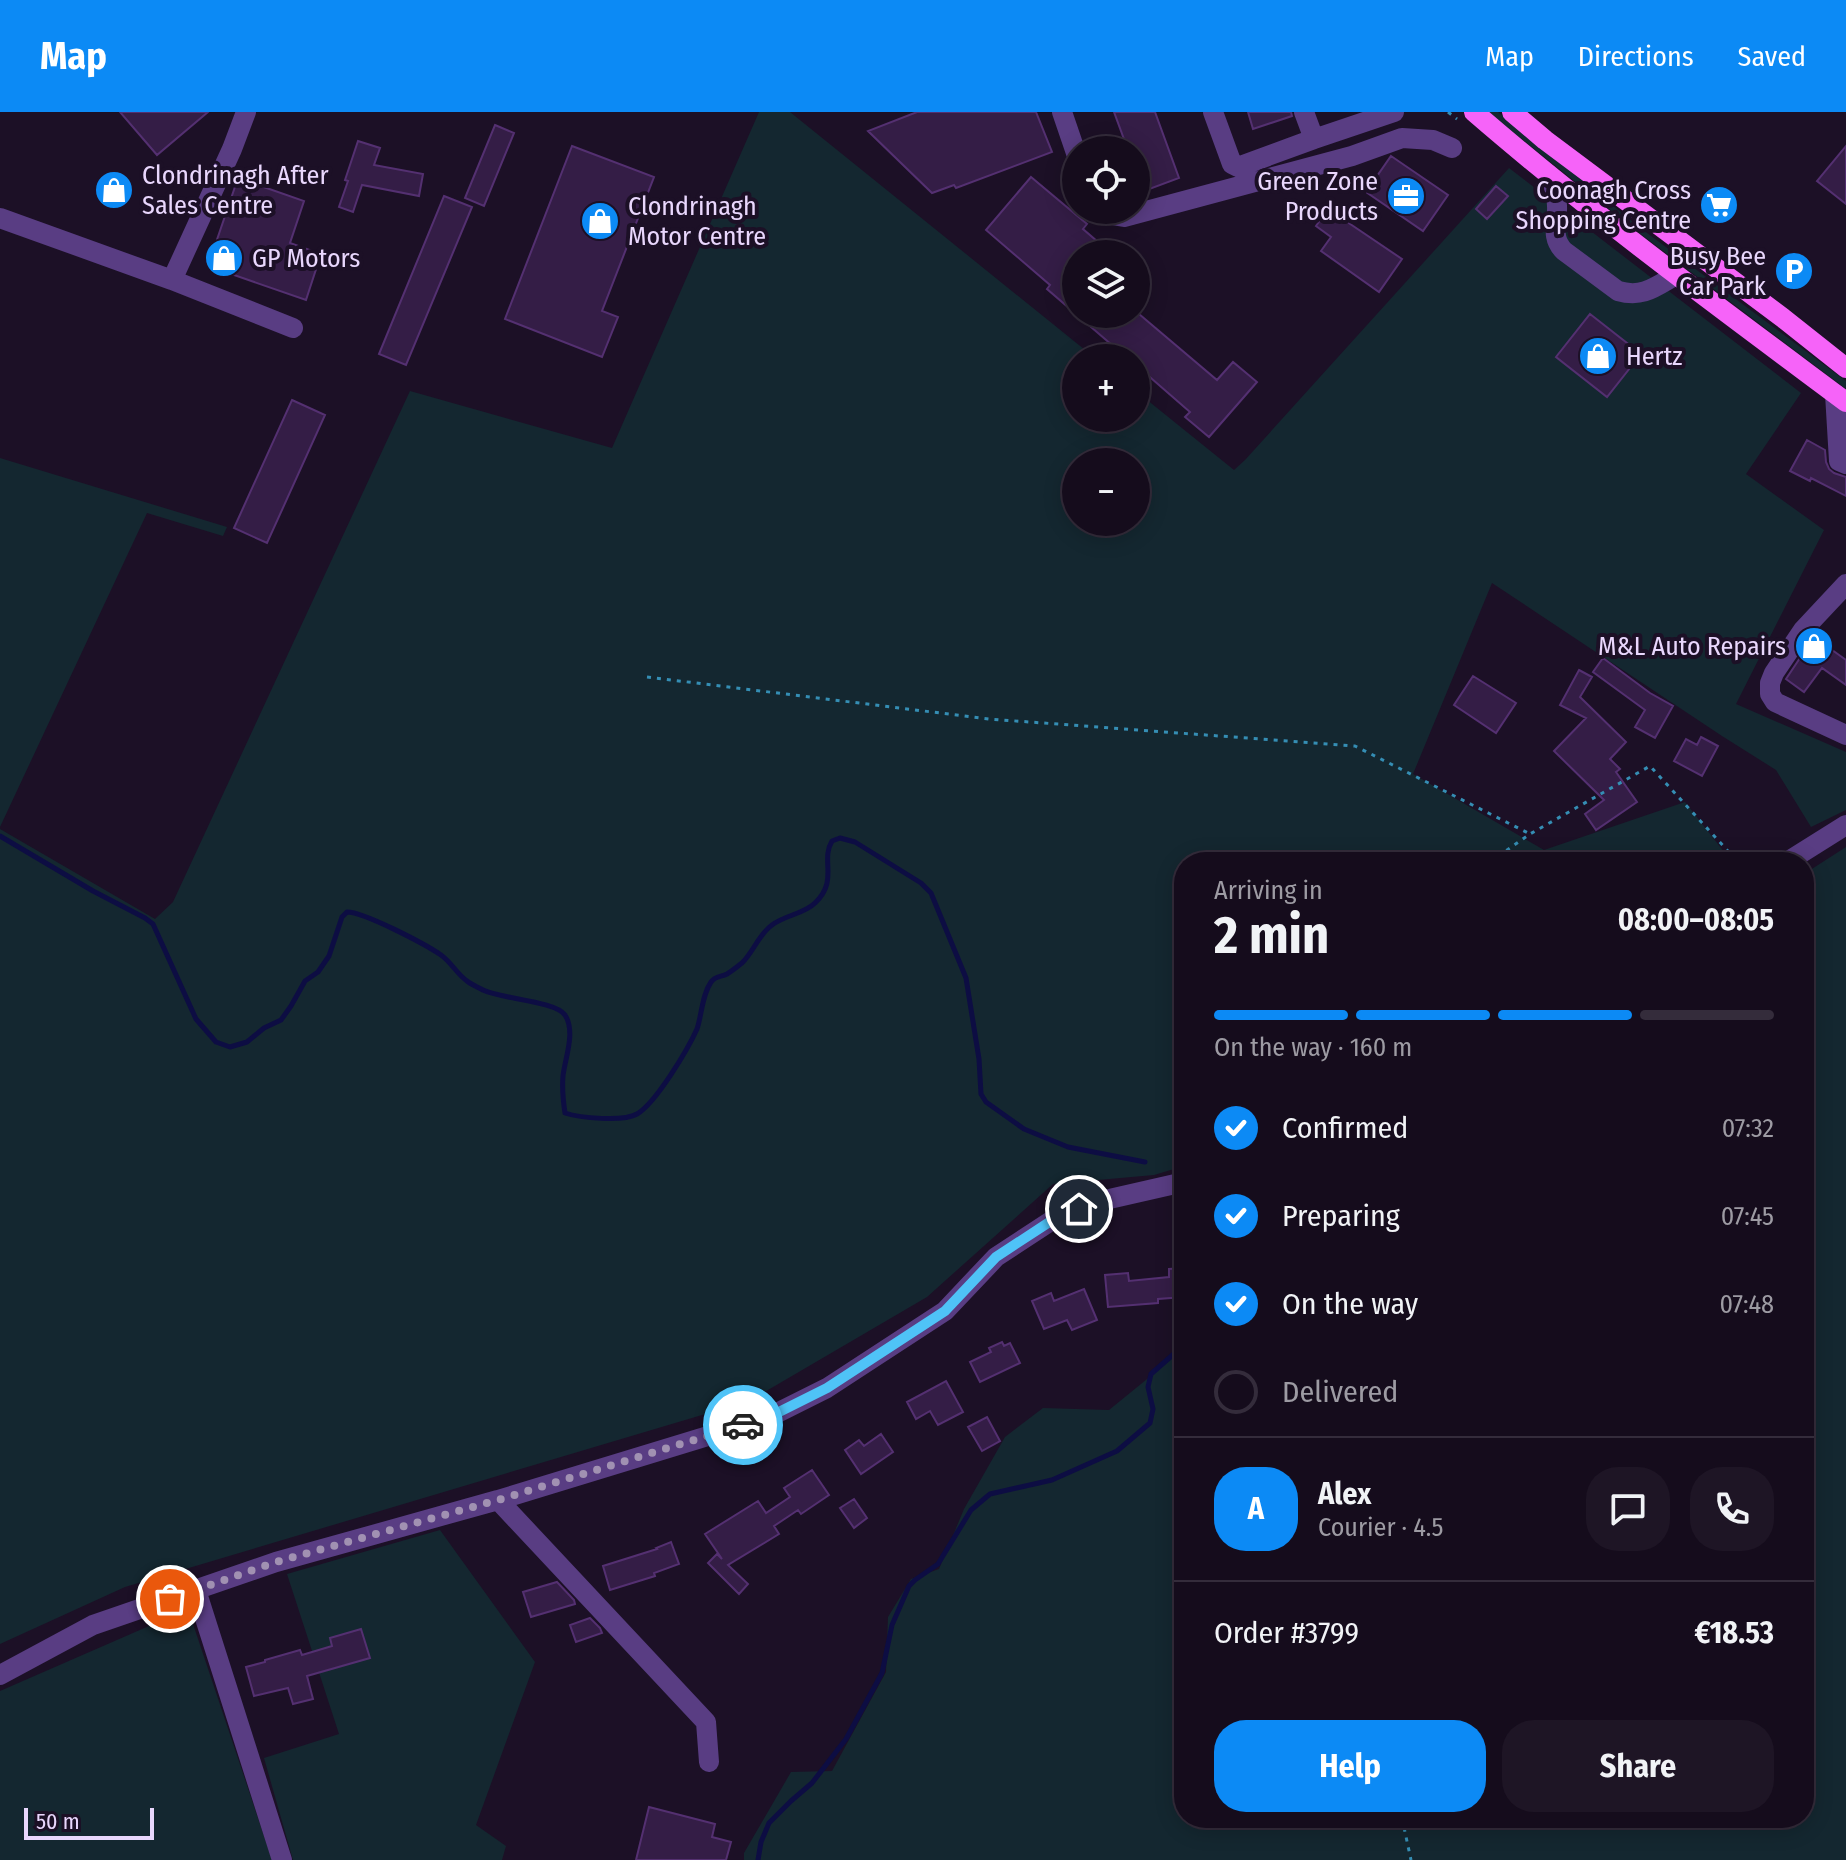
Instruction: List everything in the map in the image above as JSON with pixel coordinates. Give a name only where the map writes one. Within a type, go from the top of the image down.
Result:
[{"type":"main road","points":[[1474,112],[1676,275],[1840,398]]},
{"type":"main road","points":[[1512,112],[1846,368]]},
{"type":"street","points":[[172,280],[246,112]]},
{"type":"street","points":[[1062,112],[1070,136]]},
{"type":"street","points":[[1213,112],[1232,164],[1238,167],[1389,113]]},
{"type":"street","points":[[1304,112],[1314,139]]},
{"type":"street","points":[[1150,210],[1352,156],[1402,138],[1433,140],[1452,148]]},
{"type":"street","points":[[1548,174],[1557,198],[1554,232],[1564,251],[1618,291],[1628,294],[1646,292],[1676,275]]},
{"type":"street","points":[[0,218],[172,280],[293,328]]},
{"type":"street","points":[[1840,398],[1839,461],[1846,464]]},
{"type":"street","points":[[1846,584],[1803,630],[1770,683],[1770,694],[1775,702],[1846,735]]},
{"type":"street","points":[[1803,852],[1846,825]]},
{"type":"street","points":[[0,1675],[93,1625],[276,1562],[498,1500],[767,1418],[827,1388],[945,1311],[996,1257],[1054,1219],[1105,1200],[1174,1184]]},
{"type":"street","points":[[498,1500],[706,1722],[709,1762]]},
{"type":"street","points":[[196,1590],[282,1860]]},
{"type":"path","points":[[647,677],[989,719],[1355,746],[1530,834]]},
{"type":"path","points":[[1504,852],[1530,834],[1650,766],[1729,852]]},
{"type":"path","points":[[1404,1828],[1411,1860]]},
{"type":"shaded area","points":[[759,112],[790,112],[1078,344],[1062,344],[1062,432],[1150,432],[1150,402],[1234,470],[1509,168],[1801,393],[1746,474],[1824,530],[1736,704],[1846,752],[1846,810],[1811,827],[1776,770],[1492,583],[1413,774],[1544,850],[1685,802],[1724,852],[1174,852],[1174,1169],[1154,1175],[1053,1184],[927,1297],[749,1401],[125,1587],[0,1644],[0,829],[155,919],[173,902],[410,391],[612,448]]},
{"type":"shaded area","points":[[1488,112],[1498,112],[1639,227],[1846,381],[1846,389],[1634,229]]},
{"type":"shaded area","points":[[0,458],[227,527],[223,536],[147,513],[0,827]]},
{"type":"shaded area","points":[[1846,847],[1846,1860],[744,1860],[744,1853],[791,1772],[832,1771],[886,1672],[888,1617],[911,1579],[939,1569],[964,1509],[1005,1437],[1043,1408],[1109,1410],[1174,1357],[1174,1828],[1814,1828],[1814,868]]},
{"type":"shaded area","points":[[440,1530],[535,1662],[476,1825],[506,1846],[502,1860],[293,1860],[264,1758],[339,1734],[287,1574]]},
{"type":"shaded area","points":[[188,1609],[272,1860],[0,1860],[0,1691]]},
{"type":"building","points":[[120,112],[208,112],[157,155]]},
{"type":"building","points":[[917,112],[1036,112],[1052,152],[956,188],[954,185],[932,193],[868,131]]},
{"type":"building","points":[[1114,112],[1155,112],[1179,178],[1150,189],[1150,136],[1123,136]]},
{"type":"building","points":[[1248,112],[1291,112],[1292,116],[1253,129]]},
{"type":"building","points":[[495,125],[514,133],[484,206],[465,198]]},
{"type":"building","points":[[358,141],[380,148],[374,165],[423,174],[419,196],[362,185],[353,212],[339,207]]},
{"type":"building","points":[[572,146],[654,177],[602,311],[618,317],[602,357],[505,319]]},
{"type":"building","points":[[1846,146],[1846,204],[1817,181]]},
{"type":"building","points":[[1391,156],[1448,195],[1423,231],[1366,192]]},
{"type":"building","points":[[1031,177],[1062,203],[1062,224],[1087,224],[1083,229],[1096,240],[1062,240],[1062,302],[1047,289],[1050,285],[986,230]]},
{"type":"building","points":[[238,178],[304,201],[290,243],[321,254],[306,300],[208,266]]},
{"type":"building","points":[[1496,186],[1508,196],[1487,219],[1476,209]]},
{"type":"building","points":[[444,196],[472,207],[406,365],[379,354]]},
{"type":"building","points":[[1328,209],[1402,259],[1379,292],[1321,251],[1331,237],[1316,226]]},
{"type":"building","name":"Hertz","points":[[1590,314],[1641,354],[1607,397],[1556,357]]},
{"type":"building","points":[[1150,323],[1217,380],[1233,362],[1257,382],[1209,437],[1185,417],[1190,412],[1150,377],[1150,344],[1111,344],[1092,328],[1150,328]]},
{"type":"building","points":[[292,400],[325,415],[267,543],[234,528]]},
{"type":"building","points":[[1807,440],[1825,450],[1829,469],[1846,477],[1846,496],[1790,471]]},
{"type":"building","points":[[1814,637],[1846,660],[1846,685],[1822,668],[1804,692],[1786,679]]},
{"type":"building","points":[[1603,658],[1673,706],[1655,738],[1635,727],[1645,710],[1593,672]]},
{"type":"building","points":[[1579,670],[1592,677],[1580,697],[1626,742],[1610,759],[1620,769],[1616,772],[1637,802],[1596,830],[1585,814],[1604,800],[1554,751],[1586,718],[1560,705]]},
{"type":"building","points":[[1473,676],[1516,703],[1496,733],[1454,705]]},
{"type":"building","points":[[1701,737],[1718,746],[1702,776],[1674,761],[1686,739],[1697,745]]},
{"type":"building","points":[[1169,1269],[1174,1269],[1174,1298],[1158,1299],[1158,1303],[1108,1307],[1105,1275],[1128,1273],[1129,1281],[1169,1277]]},
{"type":"building","points":[[1084,1289],[1097,1320],[1072,1330],[1067,1320],[1044,1329],[1032,1301],[1051,1293],[1054,1301]]},
{"type":"building","points":[[1002,1342],[1004,1346],[1010,1343],[1020,1363],[980,1382],[970,1362],[991,1352],[989,1348]]},
{"type":"building","points":[[946,1381],[963,1412],[938,1425],[930,1411],[916,1419],[907,1402]]},
{"type":"building","points":[[987,1417],[1000,1441],[982,1451],[968,1427]]},
{"type":"building","points":[[881,1434],[893,1452],[861,1474],[845,1450],[859,1440],[864,1446]]},
{"type":"building","points":[[812,1470],[829,1495],[801,1514],[798,1510],[774,1526],[779,1534],[728,1565],[748,1584],[739,1594],[708,1563],[717,1554],[722,1559],[705,1534],[758,1501],[766,1513],[790,1497],[784,1488]]},
{"type":"building","points":[[854,1499],[867,1518],[854,1528],[840,1508]]},
{"type":"building","points":[[671,1542],[679,1564],[654,1573],[655,1576],[610,1590],[603,1566]]},
{"type":"building","points":[[557,1582],[575,1604],[531,1617],[523,1592]]},
{"type":"building","points":[[590,1618],[602,1633],[576,1642],[570,1625]]},
{"type":"building","points":[[361,1629],[370,1658],[307,1676],[313,1699],[293,1704],[288,1688],[254,1696],[246,1667],[300,1650],[302,1655],[332,1646],[330,1638]]},
{"type":"building","points":[[649,1807],[715,1824],[712,1837],[731,1842],[726,1860],[636,1860]]},
{"type":"waterway","points":[[0,836],[153,924],[196,1019],[216,1042],[230,1047],[247,1042],[264,1028],[281,1020],[305,981],[318,972],[329,956],[342,917],[347,912],[355,913],[433,950],[463,978],[483,990],[559,1010],[565,1015],[570,1029],[563,1081],[565,1113],[612,1119],[637,1114],[662,1088],[697,1029],[706,993],[713,980],[742,963],[772,925],[811,907],[822,895],[828,879],[828,856],[832,841],[840,838],[855,842],[921,883],[931,893],[966,978],[979,1059],[981,1094],[986,1102],[1024,1129],[1068,1147],[1145,1162]]},
{"type":"waterway","points":[[758,1860],[769,1823],[812,1783],[846,1739],[882,1673],[892,1625],[909,1586],[938,1564],[971,1510],[990,1494],[1052,1480],[1117,1451],[1150,1423],[1153,1409],[1148,1387],[1151,1374],[1174,1354]]},
{"type":"way so far","points":[[170,1599],[276,1562],[498,1500],[743,1425]]},
{"type":"place","name":"Clondrinagh After Sales Centre","points":[[114,190]]},
{"type":"place","name":"Green Zone Products","points":[[1406,196]]},
{"type":"place","name":"Coonagh Cross Shopping Centre","points":[[1719,205]]},
{"type":"place","name":"Clondrinagh Motor Centre","points":[[600,221]]},
{"type":"place","name":"GP Motors","points":[[224,258]]},
{"type":"place","name":"Busy Bee Car Park","points":[[1794,271]]},
{"type":"place","name":"Hertz","points":[[1598,356]]},
{"type":"place","name":"M&L Auto Repairs","points":[[1814,646]]},
{"type":"route","points":[[743,1425],[767,1418],[827,1388],[945,1311],[996,1257],[1054,1219],[1079,1209]]}]
